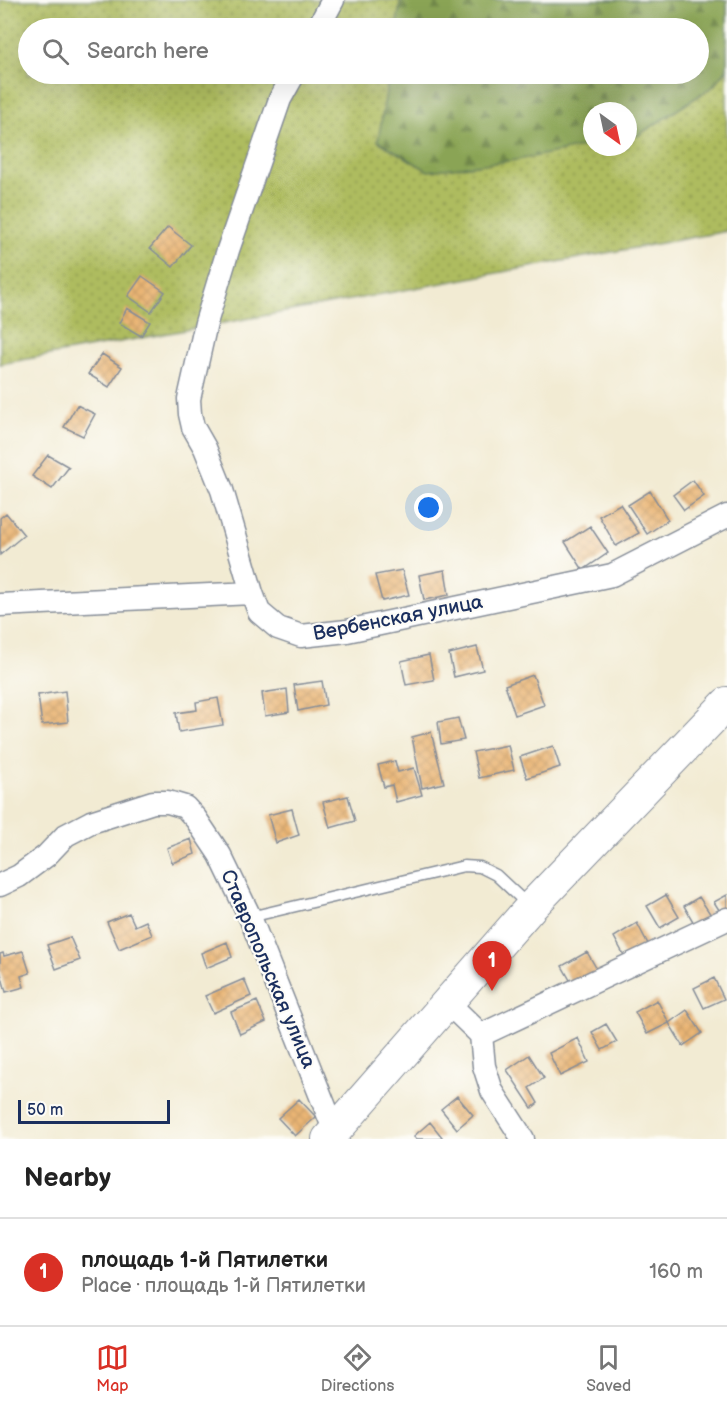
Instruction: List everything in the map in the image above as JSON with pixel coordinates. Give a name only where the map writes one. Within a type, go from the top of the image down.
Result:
[{"type":"main road","points":[[331,1136],[531,907],[727,703]]},
{"type":"street","points":[[323,18],[333,0]]},
{"type":"street","name":"Вербенская улица","points":[[288,84],[280,99],[228,250],[206,323],[189,399],[193,426],[205,448],[222,490],[259,612],[278,628],[301,636],[347,631],[612,575],[727,516]]},
{"type":"street","points":[[0,605],[252,593]]},
{"type":"street","name":"Ставропольская улица","points":[[0,885],[19,876],[46,856],[66,835],[91,822],[153,802],[168,802],[185,807],[196,819],[220,855],[250,917],[331,1136]]},
{"type":"street","points":[[481,1035],[727,919]]},
{"type":"street","points":[[448,1003],[481,1035],[484,1066],[492,1090],[523,1139]]},
{"type":"lane","points":[[250,917],[464,866],[480,867],[496,875],[531,907]]},
{"type":"green space","points":[[0,0],[727,0],[727,231],[0,364]]},
{"type":"green space","points":[[401,0],[727,0],[727,69],[714,86],[637,136],[637,102],[583,102],[583,147],[517,160],[428,171],[378,141],[387,84],[709,84],[709,18],[398,18]]},
{"type":"building","points":[[168,227],[191,245],[173,267],[150,248]]},
{"type":"building","points":[[142,276],[165,292],[151,312],[128,296]]},
{"type":"building","points":[[127,308],[150,322],[141,336],[119,323]]},
{"type":"building","points":[[102,354],[122,367],[109,387],[88,374]]},
{"type":"building","points":[[77,405],[95,414],[83,436],[64,427]]},
{"type":"building","points":[[48,455],[69,467],[52,489],[32,476]]},
{"type":"building","points":[[693,480],[704,496],[684,510],[673,495]]},
{"type":"building","points":[[650,491],[668,520],[647,534],[628,505]]},
{"type":"building","points":[[620,504],[639,533],[616,546],[599,516]]},
{"type":"building","points":[[6,513],[24,535],[0,555],[0,518]]},
{"type":"building","points":[[590,526],[608,553],[583,570],[565,542]]},
{"type":"building","points":[[402,570],[409,595],[382,601],[375,575]]},
{"type":"building","points":[[445,570],[449,595],[424,600],[419,575]]},
{"type":"building","points":[[477,647],[483,670],[454,677],[449,654]]},
{"type":"building","points":[[429,655],[434,680],[406,685],[401,661]]},
{"type":"building","points":[[533,675],[544,705],[515,715],[505,685]]},
{"type":"building","points":[[322,681],[326,705],[298,711],[294,685]]},
{"type":"building","points":[[287,689],[289,712],[265,716],[262,693]]},
{"type":"building","points":[[65,691],[68,722],[42,725],[38,695]]},
{"type":"building","points":[[218,698],[223,725],[179,732],[176,713],[197,710],[196,702]]},
{"type":"building","points":[[458,718],[464,740],[441,744],[438,722]]},
{"type":"building","points":[[431,732],[444,783],[422,788],[412,737]]},
{"type":"building","points":[[508,745],[514,770],[479,778],[473,752]]},
{"type":"building","points":[[553,746],[560,767],[527,778],[520,757]]},
{"type":"building","points":[[395,761],[398,772],[414,768],[422,795],[396,802],[392,785],[384,787],[378,765]]},
{"type":"building","points":[[348,796],[355,821],[330,828],[323,802]]},
{"type":"building","points":[[292,809],[299,835],[276,843],[268,815]]},
{"type":"building","points":[[191,839],[195,854],[172,863],[167,848]]},
{"type":"building","points":[[666,895],[679,917],[660,928],[647,906]]},
{"type":"building","points":[[727,895],[727,910],[721,913],[714,902]]},
{"type":"building","points":[[699,897],[711,915],[695,925],[684,906]]},
{"type":"building","points":[[129,913],[135,926],[146,921],[152,935],[119,949],[107,922]]},
{"type":"building","points":[[637,923],[648,944],[625,957],[614,937]]},
{"type":"building","points":[[70,937],[80,960],[56,969],[47,945]]},
{"type":"building","points":[[227,942],[232,957],[206,968],[201,953]]},
{"type":"building","points":[[23,951],[30,973],[21,976],[24,987],[6,992],[0,970],[0,954],[3,953],[4,956]]},
{"type":"building","points":[[587,952],[599,973],[574,987],[562,966]]},
{"type":"building","points":[[714,978],[724,999],[704,1008],[694,988]]},
{"type":"building","points":[[244,979],[251,996],[213,1013],[205,996]]},
{"type":"building","points":[[657,1000],[669,1023],[647,1034],[635,1012]]},
{"type":"building","points":[[257,1001],[266,1022],[240,1034],[231,1012]]},
{"type":"building","points":[[687,1010],[702,1033],[683,1046],[669,1023]]},
{"type":"building","points":[[606,1024],[617,1042],[602,1050],[592,1032]]},
{"type":"building","points":[[578,1038],[589,1062],[560,1076],[549,1053]]},
{"type":"building","points":[[529,1055],[544,1078],[529,1088],[538,1103],[532,1108],[507,1070]]},
{"type":"building","points":[[457,1096],[473,1115],[457,1129],[441,1109]]},
{"type":"building","points":[[299,1099],[316,1117],[295,1136],[278,1118]]},
{"type":"building","points":[[430,1122],[442,1137],[440,1139],[417,1139],[414,1136]]},
{"type":"place","name":"площадь 1-й Пятилетки","points":[[492,991]]}]
